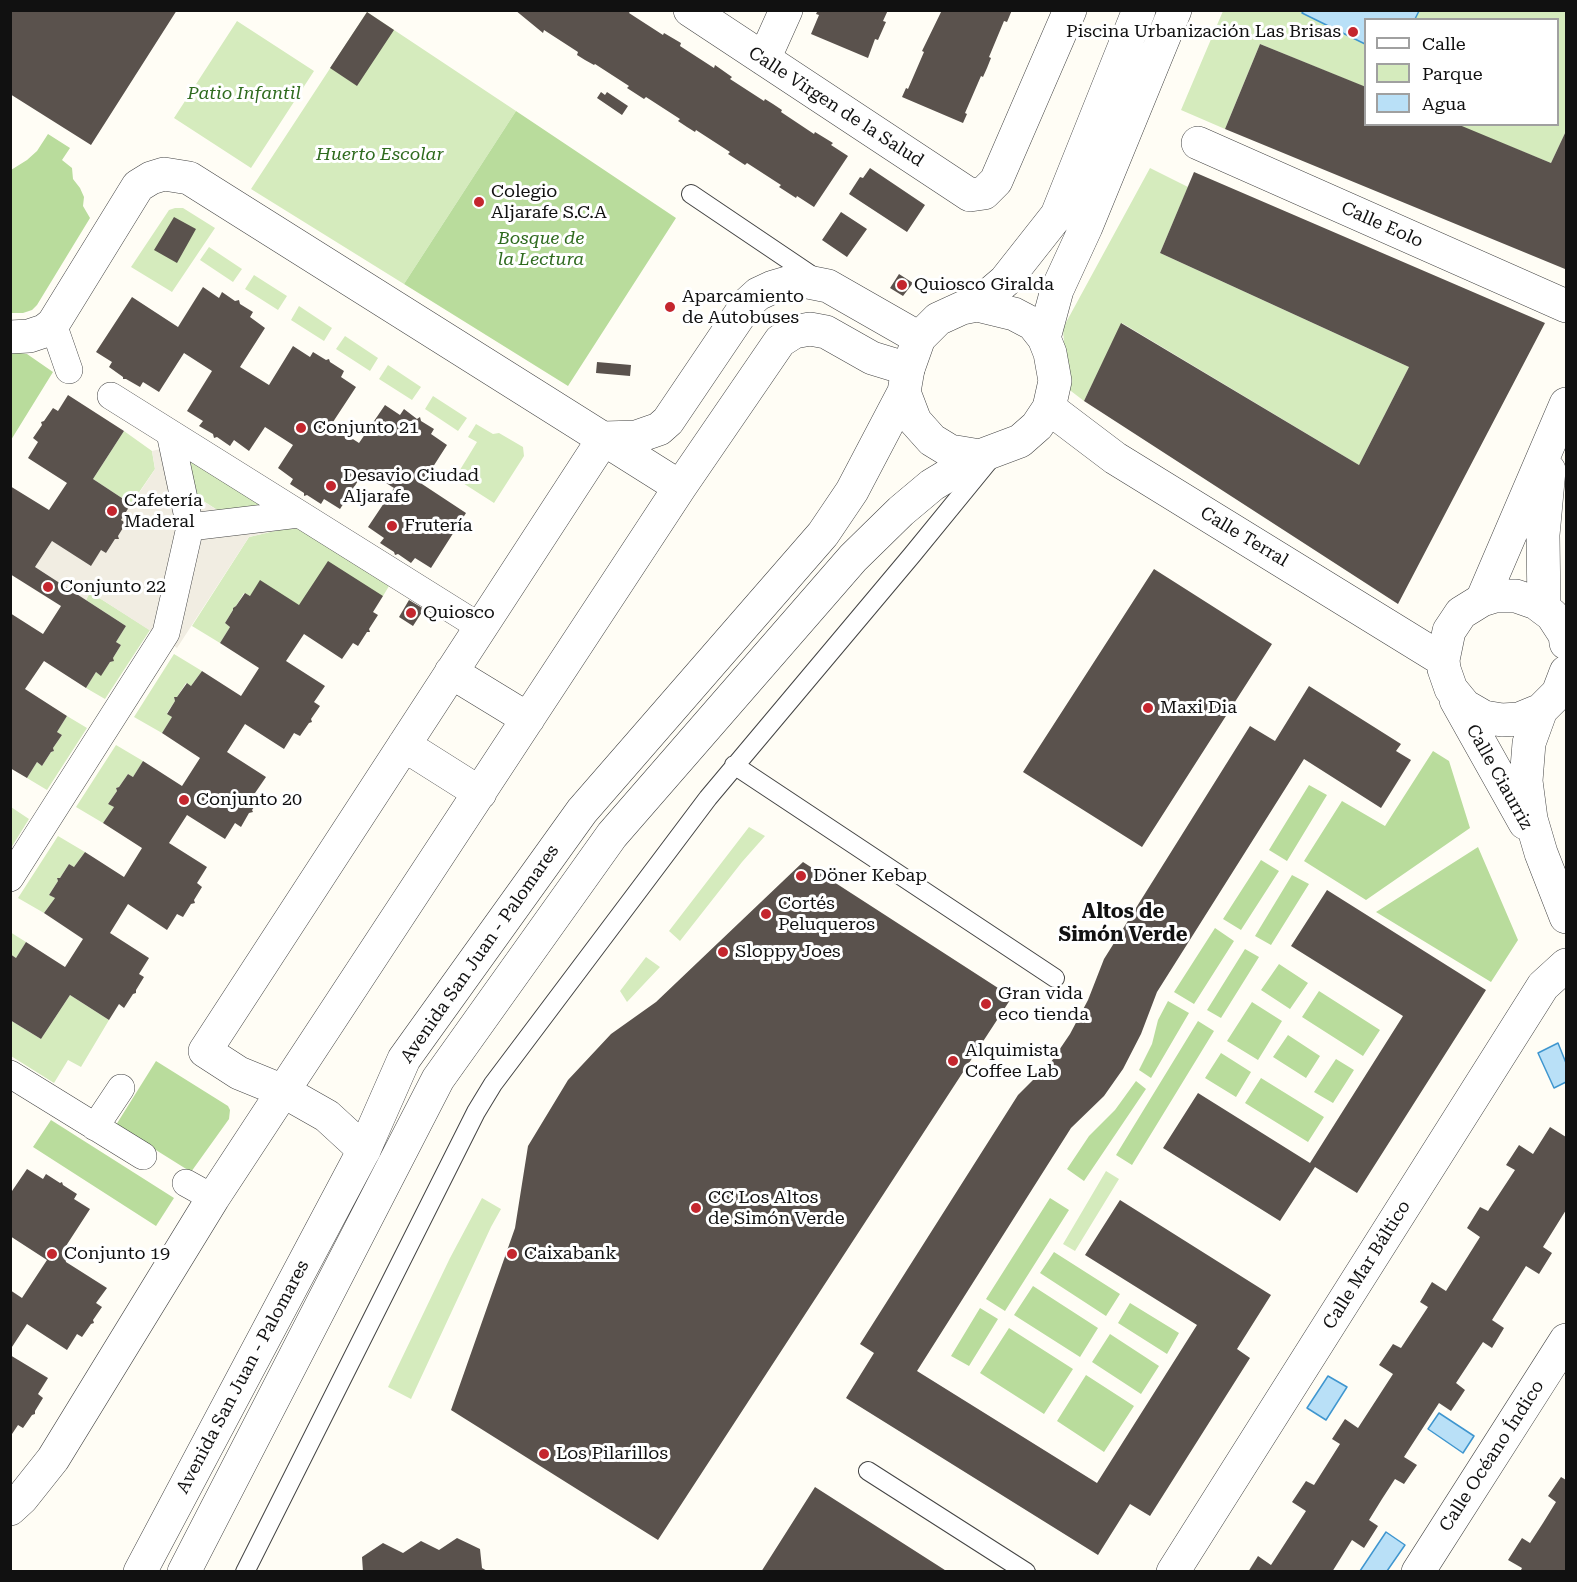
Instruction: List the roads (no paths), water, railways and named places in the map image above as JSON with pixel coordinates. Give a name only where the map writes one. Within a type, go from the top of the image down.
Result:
[{"type":"street","name":"Calle Virgen de la Salud","points":[[690,10],[970,195],[984,193],[996,181],[1070,10]]},
{"type":"street","points":[[764,59],[786,10]]},
{"type":"street","points":[[977,305],[1005,281],[1058,215],[1139,10]]},
{"type":"street","points":[[1044,338],[1057,290],[1086,227],[1175,10]]},
{"type":"street","name":"Calle Eolo","points":[[1198,143],[1566,306]]},
{"type":"street","points":[[10,337],[29,336],[44,331],[53,324],[138,186],[151,178],[164,174],[177,175],[189,178],[680,487]]},
{"type":"street","points":[[604,438],[636,437],[659,429],[668,421],[747,304],[758,294],[773,287],[790,282],[808,282],[828,286],[919,339]]},
{"type":"street","points":[[977,305],[1014,314],[1034,324],[1044,338],[1050,353],[1055,381],[1049,408],[1037,426],[1020,441],[988,453],[950,452],[932,440],[915,421],[906,380],[919,339],[938,319],[962,308],[977,305]]},
{"type":"street","points":[[53,324],[69,370]]},
{"type":"street","points":[[10,1509],[22,1498],[53,1459],[199,1190],[283,1091],[680,487],[780,341],[794,332],[810,329],[826,332],[906,380]]},
{"type":"street","name":"Avenida San Juan - Palomares","points":[[140,1572],[364,1150],[404,1059],[582,811],[823,534],[852,491],[906,380]]},
{"type":"street","points":[[111,396],[480,627]]},
{"type":"street","name":"Calle Terral","points":[[1049,408],[1114,458],[1447,674],[1465,706],[1484,717],[1502,720],[1519,719],[1552,702]]},
{"type":"street","points":[[1482,600],[1561,417]]},
{"type":"street","points":[[1557,622],[1543,535],[1546,487],[1561,417]]},
{"type":"street","points":[[10,878],[166,633],[190,528],[170,433]]},
{"type":"street","points":[[364,1150],[327,1116],[283,1091],[239,1073],[205,1051],[604,438]]},
{"type":"street","name":"Avenida San Juan - Palomares","points":[[184,1572],[438,1079],[612,835],[853,558],[901,511],[932,486],[988,453]]},
{"type":"street","points":[[190,528],[299,514]]},
{"type":"street","points":[[1447,674],[1449,631],[1461,613],[1482,600],[1495,596],[1516,596],[1536,603],[1557,622]]},
{"type":"street","points":[[451,672],[528,719]]},
{"type":"street","name":"Calle Ciaurriz","points":[[1545,865],[1532,819],[1526,781],[1529,743],[1558,693],[1566,672]]},
{"type":"street","name":"Calle Ciaurriz","points":[[1447,674],[1525,823],[1566,917]]},
{"type":"street","points":[[404,745],[480,793]]},
{"type":"street","name":"Calle Mar Báltico","points":[[1173,1572],[1543,986],[1566,965]]},
{"type":"street","points":[[10,1074],[142,1156]]},
{"type":"street","points":[[95,1127],[121,1088]]},
{"type":"street","name":"Calle Océano Índico","points":[[1418,1572],[1566,1340]]},
{"type":"lane","points":[[691,194],[828,286]]},
{"type":"lane","points":[[245,1572],[476,1112],[493,1084],[708,798],[988,453]]},
{"type":"lane","points":[[734,765],[1055,978]]},
{"type":"lane","points":[[868,1471],[1026,1572]]},
{"type":"water","name":"Piscina Urbanización Las Brisas","points":[[1304,10],[1419,10],[1416,18],[1364,18],[1364,44],[1302,13]]},
{"type":"water","points":[[1558,1043],[1566,1063],[1566,1082],[1554,1088],[1538,1053]]},
{"type":"water","points":[[1328,1376],[1347,1387],[1326,1420],[1307,1408]]},
{"type":"water","points":[[1439,1413],[1474,1436],[1463,1453],[1428,1429]]},
{"type":"water","points":[[1386,1532],[1405,1545],[1387,1571],[1360,1571]]},
{"type":"place","name":"Piscina Urbanización Las Brisas","points":[[1353,32]]},
{"type":"place","name":"Colegio Aljarafe S.C.A","points":[[479,202]]},
{"type":"place","name":"Quiosco Giralda","points":[[902,285]]},
{"type":"place","name":"Aparcamiento de Autobuses","points":[[670,307]]},
{"type":"place","name":"Conjunto 21","points":[[301,428]]},
{"type":"place","name":"Desavio Ciudad Aljarafe","points":[[331,486]]},
{"type":"place","name":"Cafetería Maderal","points":[[112,511]]},
{"type":"place","name":"Frutería","points":[[392,526]]},
{"type":"place","name":"Conjunto 22","points":[[48,587]]},
{"type":"place","name":"Quiosco","points":[[411,613]]},
{"type":"place","name":"Maxi Dia","points":[[1148,708]]},
{"type":"place","name":"Conjunto 20","points":[[184,800]]},
{"type":"place","name":"Döner Kebap","points":[[801,876]]},
{"type":"place","name":"Cortés Peluqueros","points":[[766,914]]},
{"type":"place","name":"Sloppy Joes","points":[[723,952]]},
{"type":"place","name":"Gran vida eco tienda","points":[[986,1004]]},
{"type":"place","name":"Alquimista Coffee Lab","points":[[953,1061]]},
{"type":"place","name":"CC Los Altos de Simón Verde","points":[[696,1208]]},
{"type":"place","name":"Conjunto 19","points":[[52,1254]]},
{"type":"place","name":"Caixabank","points":[[512,1254]]},
{"type":"place","name":"Los Pilarillos","points":[[544,1454]]},
{"type":"district","name":"Altos de Simón Verde","points":[[1123,924]]},
{"type":"park label","name":"Patio Infantil","points":[[244,94]]},
{"type":"park label","name":"Huerto Escolar","points":[[380,155]]},
{"type":"park label","name":"Bosque de la Lectura","points":[[541,249]]}]
